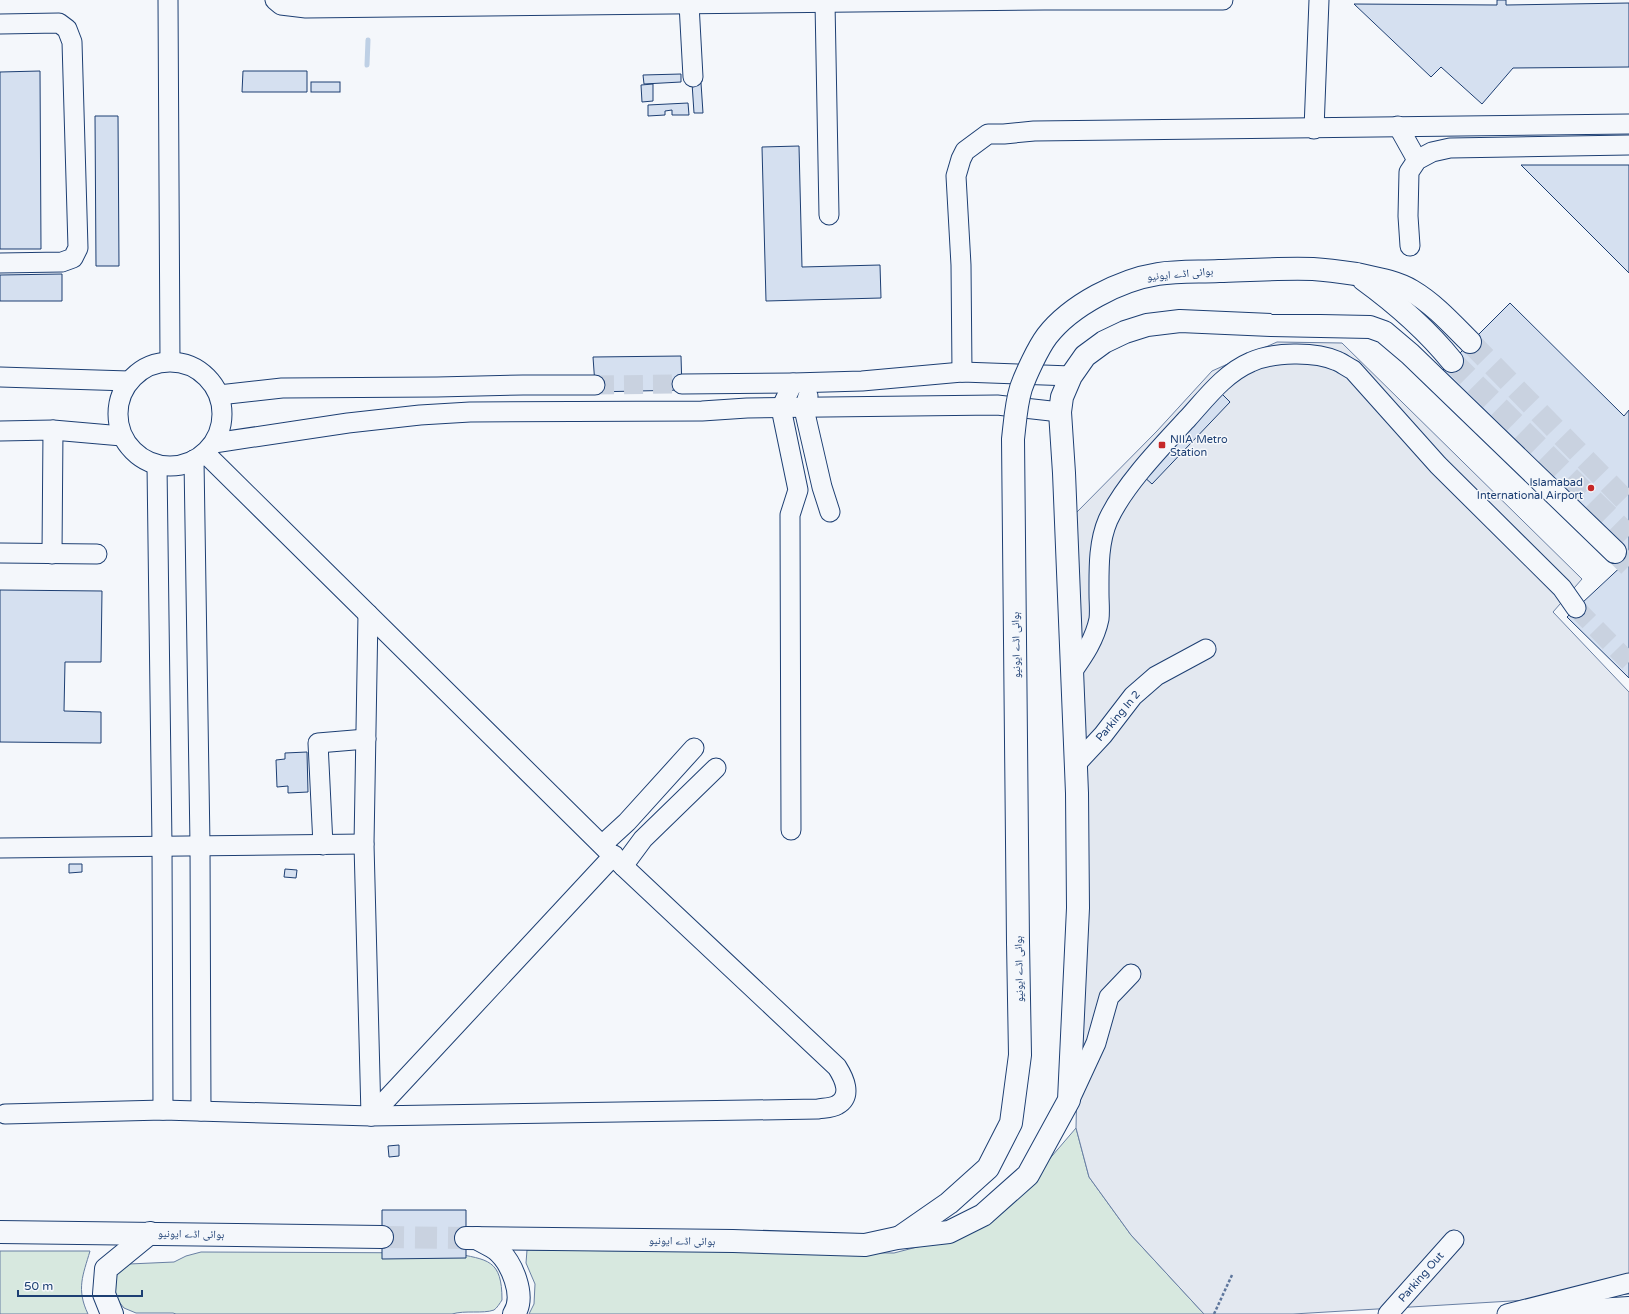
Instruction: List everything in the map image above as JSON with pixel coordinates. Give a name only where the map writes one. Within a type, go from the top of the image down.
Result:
[{"type":"main road","name":"ہوائی اڈے ایونیو","points":[[897,1238],[949,1203],[988,1168],[1011,1123],[1020,1055],[1013,439],[1016,410],[1021,388],[1046,336],[1067,316],[1084,304],[1113,287],[1133,279],[1159,274],[1234,270],[1313,269],[1356,274],[1392,282],[1411,290],[1429,303],[1470,342]]},
{"type":"main road","points":[[1356,274],[1396,304],[1436,341],[1452,360]]},
{"type":"main road","name":"ہوائی اڈے ایونیو","points":[[514,1314],[517,1308],[517,1290],[514,1272],[496,1249],[471,1238],[732,1241],[865,1245],[897,1238],[949,1232],[982,1215],[1028,1175],[1069,1100],[1078,908],[1076,764],[1064,473],[1060,412],[1062,397],[1071,376],[1085,356],[1104,342],[1125,332],[1147,325],[1180,321],[1370,327],[1384,332],[1410,354],[1615,552]]},
{"type":"main road","name":"ہوائی اڈے ایونیو","points":[[0,1232],[382,1237]]},
{"type":"main road","points":[[112,1314],[104,1294],[106,1269],[150,1233]]},
{"type":"main road","points":[[1533,1314],[1629,1308]]},
{"type":"street","points":[[168,0],[170,361]]},
{"type":"street","points":[[275,0],[281,5],[306,8],[1044,0],[1223,0]]},
{"type":"street","points":[[1314,128],[1319,0]]},
{"type":"street","points":[[825,2],[828,215]]},
{"type":"street","points":[[689,4],[693,77]]},
{"type":"street","points":[[0,24],[59,23],[67,29],[72,42],[78,248],[73,258],[62,262],[0,263]]},
{"type":"street","points":[[962,372],[961,265],[956,176],[960,159],[965,151],[975,142],[988,134],[1034,131],[1629,124]]},
{"type":"street","points":[[1398,126],[1417,160]]},
{"type":"street","points":[[1410,246],[1408,209],[1409,172],[1417,160],[1432,152],[1450,148],[1629,145]]},
{"type":"street","points":[[1072,672],[1090,646],[1099,618],[1099,570],[1101,542],[1108,520],[1124,493],[1162,445],[1217,386],[1237,368],[1252,361],[1268,357],[1296,354],[1318,356],[1336,361],[1352,370],[1438,465],[1562,588],[1576,608]]},
{"type":"street","points":[[201,1111],[200,845],[204,452],[221,428],[223,411],[219,395],[212,381],[200,370],[186,363],[170,361],[155,363],[140,370],[129,381],[121,393],[117,406],[118,422],[122,436],[130,448],[141,458],[157,465],[167,466],[181,465],[204,452],[348,422],[420,415],[470,412],[702,411],[781,408],[804,409],[997,405],[1060,412]]},
{"type":"street","points":[[682,384],[862,381],[962,372],[1071,376]]},
{"type":"street","points":[[0,377],[129,381]]},
{"type":"street","points":[[812,382],[804,409],[822,488],[830,512]]},
{"type":"street","points":[[791,830],[790,516],[798,490],[781,408],[794,383]]},
{"type":"street","points":[[702,411],[703,384]]},
{"type":"street","points":[[219,395],[282,388],[523,385],[595,386]]},
{"type":"street","points":[[0,431],[53,430],[122,436]]},
{"type":"street","points":[[52,554],[53,430]]},
{"type":"street","points":[[5,1114],[163,1110],[370,1116],[818,1109],[837,1105],[845,1096],[846,1083],[837,1067],[613,855],[204,452]]},
{"type":"street","points":[[157,465],[162,845],[163,1110]]},
{"type":"street","points":[[0,553],[97,554]]},
{"type":"street","points":[[368,614],[364,844],[370,1116]]},
{"type":"street","name":"Parking In 2","points":[[1076,764],[1103,735],[1133,696],[1156,676],[1206,649]]},
{"type":"street","points":[[323,845],[318,743],[366,739]]},
{"type":"street","points":[[613,855],[627,822],[694,748]]},
{"type":"street","points":[[370,1116],[613,855],[643,839],[716,768]]},
{"type":"street","points":[[0,848],[162,845],[364,844]]},
{"type":"street","points":[[1069,1100],[1096,1043],[1108,997],[1131,974]]},
{"type":"street","name":"Parking Out","points":[[1388,1314],[1454,1240]]},
{"type":"street","points":[[1507,1314],[1629,1283]]},
{"type":"path","points":[[1214,1314],[1232,1275]]},
{"type":"shaded area","points":[[1277,342],[1342,343],[1582,579],[1553,612],[1629,692],[1629,1294],[1293,1314],[1204,1314],[1131,1235],[1089,1177],[1076,1128],[1079,984],[1076,513],[1157,431],[1212,371]]},
{"type":"shaded area","points":[[1076,1128],[1089,1177],[1131,1235],[1204,1314],[529,1314],[534,1304],[535,1284],[526,1263],[527,1250],[894,1253],[944,1240],[1016,1198]]},
{"type":"shaded area","points":[[0,1251],[90,1251],[82,1282],[82,1297],[88,1314],[0,1314]]},
{"type":"shaded area","points":[[201,1252],[453,1253],[484,1260],[491,1264],[496,1269],[499,1276],[502,1300],[494,1310],[452,1314],[176,1314],[136,1313],[124,1308],[116,1298],[114,1290],[118,1269],[129,1264],[174,1262],[186,1256]]},
{"type":"building","points":[[1497,0],[1506,0],[1506,5],[1629,3],[1629,67],[1513,68],[1482,104],[1441,67],[1431,77],[1354,4],[1497,5]]},
{"type":"building","points":[[40,71],[41,249],[0,249],[0,72]]},
{"type":"building","points":[[243,71],[307,71],[307,92],[242,92]]},
{"type":"building","points":[[681,74],[681,82],[644,84],[643,75]]},
{"type":"building","points":[[311,82],[340,82],[340,92],[311,92]]},
{"type":"building","points":[[692,83],[701,83],[703,113],[694,113]]},
{"type":"building","points":[[653,84],[653,101],[642,102],[641,85]]},
{"type":"building","points":[[688,103],[689,115],[672,115],[672,110],[665,111],[665,115],[648,116],[648,105]]},
{"type":"building","points":[[95,116],[118,116],[119,266],[96,266]]},
{"type":"building","points":[[799,146],[802,267],[880,265],[881,298],[766,301],[762,147]]},
{"type":"building","points":[[1521,165],[1629,165],[1629,273]]},
{"type":"building","points":[[62,274],[62,301],[0,301],[0,275]]},
{"type":"building","name":"Islamabad International Airport","points":[[1510,303],[1624,416],[1629,410],[1629,678],[1567,617],[1627,561],[1438,375]]},
{"type":"building","points":[[681,356],[682,390],[594,392],[593,357]]},
{"type":"building","points":[[1221,393],[1230,402],[1152,484],[1143,476]]},
{"type":"building","points":[[0,590],[102,591],[101,662],[65,662],[64,711],[101,712],[101,743],[0,742]]},
{"type":"building","points":[[307,752],[308,792],[288,793],[288,786],[277,787],[276,760],[285,759],[285,753]]},
{"type":"building","points":[[69,864],[82,864],[82,872],[69,873]]},
{"type":"building","points":[[285,869],[297,870],[296,878],[284,877]]},
{"type":"building","points":[[399,1145],[399,1156],[389,1157],[388,1146]]},
{"type":"building","points":[[382,1210],[466,1210],[466,1258],[382,1259]]},
{"type":"waterway","points":[[367,65],[368,40]]},
{"type":"tunnel","points":[[1470,342],[1629,504]]},
{"type":"tunnel","points":[[1452,361],[1629,536]]},
{"type":"tunnel","points":[[595,385],[682,384]]},
{"type":"tunnel","points":[[1615,552],[1629,566]]},
{"type":"tunnel","points":[[1576,608],[1629,662]]},
{"type":"tunnel","points":[[382,1237],[466,1238]]},
{"type":"place","name":"NIIA Metro Station","points":[[1162,445]]},
{"type":"place","name":"Islamabad International Airport","points":[[1591,488]]}]
